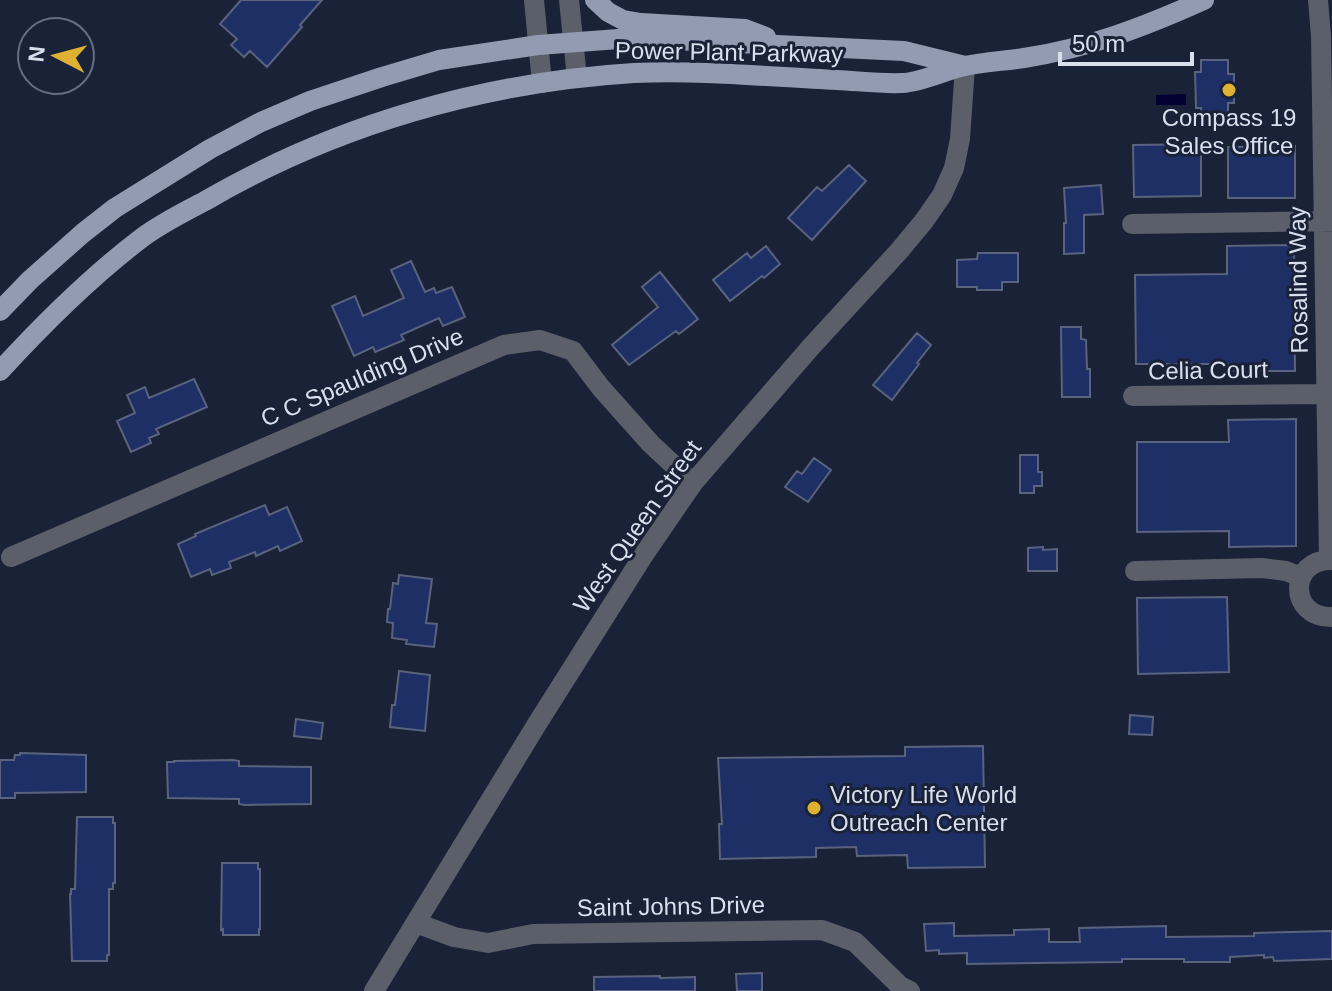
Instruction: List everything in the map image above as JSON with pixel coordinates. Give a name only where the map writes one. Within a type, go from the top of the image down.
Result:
[{"type":"main road","points":[[595,0],[623,20],[745,29],[785,45]]},
{"type":"main road","name":"Power Plant Parkway","points":[[0,371],[57,311],[146,235],[287,157],[389,118],[439,104],[542,83],[636,73],[680,72],[905,83],[965,66],[1065,50],[1116,36],[1204,0]]},
{"type":"main road","name":"Power Plant Parkway","points":[[0,311],[30,280],[115,208],[210,149],[310,101],[439,60],[573,41],[632,38],[904,51],[965,66]]},
{"type":"street","points":[[534,0],[542,83]]},
{"type":"street","points":[[569,0],[577,78]]},
{"type":"street","name":"Rosalind Way","points":[[1318,0],[1328,222],[1330,560]]},
{"type":"street","name":"West Queen Street","points":[[374,991],[537,724],[693,483],[900,250],[942,195],[954,168],[960,139],[965,66]]},
{"type":"street","points":[[1132,224],[1328,222]]},
{"type":"street","name":"C C Spaulding Drive","points":[[11,557],[504,345],[540,340],[573,351],[651,444],[693,483]]},
{"type":"street","name":"Celia Court","points":[[1133,396],[1329,394]]},
{"type":"street","points":[[1330,560],[1312,564],[1301,577],[1299,586],[1308,610],[1316,615],[1332,617]]},
{"type":"street","points":[[1135,571],[1262,568],[1286,571],[1301,577]]},
{"type":"street","name":"Saint Johns Drive","points":[[416,923],[454,937],[488,943],[533,934],[822,930],[855,942],[900,986],[910,991]]},
{"type":"shaded area","points":[[1186,94],[1186,105],[1156,105],[1156,95]]},
{"type":"building","points":[[241,0],[322,0],[267,67],[250,51],[244,57],[231,45],[237,39],[220,24]]},
{"type":"building","points":[[1201,60],[1228,60],[1228,74],[1234,74],[1234,103],[1228,103],[1228,119],[1221,119],[1221,122],[1201,123],[1201,108],[1196,108],[1195,72],[1201,72]]},
{"type":"building","points":[[1201,144],[1201,196],[1134,197],[1133,145]]},
{"type":"building","points":[[1295,146],[1295,198],[1228,198],[1228,147]]},
{"type":"building","points":[[849,165],[866,181],[812,240],[788,218],[817,187],[822,191]]},
{"type":"building","points":[[1101,185],[1103,214],[1084,215],[1084,253],[1064,254],[1064,188]]},
{"type":"building","points":[[1294,245],[1295,371],[1228,371],[1228,364],[1136,364],[1135,275],[1227,274],[1227,246]]},
{"type":"building","points":[[766,246],[780,264],[730,301],[713,280],[747,253],[751,258]]},
{"type":"building","points":[[978,253],[1018,253],[1018,282],[1002,282],[1002,290],[957,287],[957,260],[977,259]]},
{"type":"building","points":[[411,261],[425,292],[434,288],[436,293],[452,287],[465,317],[443,326],[439,318],[401,335],[404,340],[375,352],[373,347],[354,356],[332,306],[355,296],[363,316],[404,298],[391,270]]},
{"type":"building","points":[[660,272],[698,319],[629,365],[612,345],[658,307],[642,287]]},
{"type":"building","points":[[1061,327],[1081,327],[1081,339],[1086,340],[1087,369],[1090,369],[1090,397],[1062,397]]},
{"type":"building","points":[[917,333],[931,345],[892,400],[873,385]]},
{"type":"building","points":[[194,379],[207,407],[156,429],[159,434],[149,438],[151,443],[131,452],[117,421],[135,413],[127,395],[145,387],[149,398]]},
{"type":"building","points":[[1296,419],[1296,546],[1229,547],[1229,531],[1137,532],[1137,442],[1229,442],[1228,420]]},
{"type":"building","points":[[1020,455],[1038,455],[1042,486],[1034,486],[1034,493],[1020,493]]},
{"type":"building","points":[[814,458],[831,470],[808,502],[785,487],[797,471],[802,474]]},
{"type":"building","points":[[265,505],[269,515],[287,507],[302,541],[280,551],[278,546],[256,556],[255,552],[229,562],[231,568],[212,575],[210,569],[191,577],[178,544]]},
{"type":"building","points":[[1043,547],[1043,550],[1057,549],[1057,571],[1028,571],[1028,548]]},
{"type":"building","points":[[399,575],[432,579],[426,623],[437,624],[434,647],[406,644],[407,640],[392,638],[393,623],[387,622],[388,609],[393,583],[398,584]]},
{"type":"building","points":[[1227,597],[1229,672],[1138,674],[1137,598]]},
{"type":"building","points":[[399,671],[430,675],[425,731],[390,727]]},
{"type":"building","points":[[1130,715],[1153,717],[1152,735],[1129,734]]},
{"type":"building","points":[[296,719],[323,723],[321,739],[294,736]]},
{"type":"building","name":"Victory Life World Outreach Center","points":[[983,746],[985,867],[908,868],[907,855],[857,856],[856,847],[816,848],[816,857],[720,859],[719,824],[722,824],[718,758],[905,756],[905,747]]},
{"type":"building","points":[[15,755],[86,755],[86,792],[15,793],[15,798],[0,798],[0,762],[14,760]]},
{"type":"building","points":[[239,761],[239,766],[311,767],[311,804],[245,805],[239,804],[239,799],[168,798],[167,762]]},
{"type":"building","points":[[77,817],[113,817],[115,823],[115,883],[113,889],[109,889],[107,961],[72,961],[70,894],[71,889],[75,889]]},
{"type":"building","points":[[222,863],[258,863],[259,935],[223,935]]},
{"type":"building","points":[[954,923],[954,936],[1014,935],[1014,930],[1049,929],[1049,942],[1080,942],[1079,928],[1166,926],[1166,937],[1332,931],[1332,959],[1274,961],[1273,957],[1264,958],[1264,955],[1230,957],[1230,962],[1122,959],[1122,962],[967,964],[967,953],[926,951],[924,924]]},
{"type":"building","points":[[762,973],[762,991],[737,991],[736,974]]},
{"type":"building","points":[[594,977],[695,977],[695,991],[594,991]]},
{"type":"place","name":"Compass 19 Sales Office","points":[[1229,90]]},
{"type":"place","name":"Victory Life World Outreach Center","points":[[814,808]]}]
